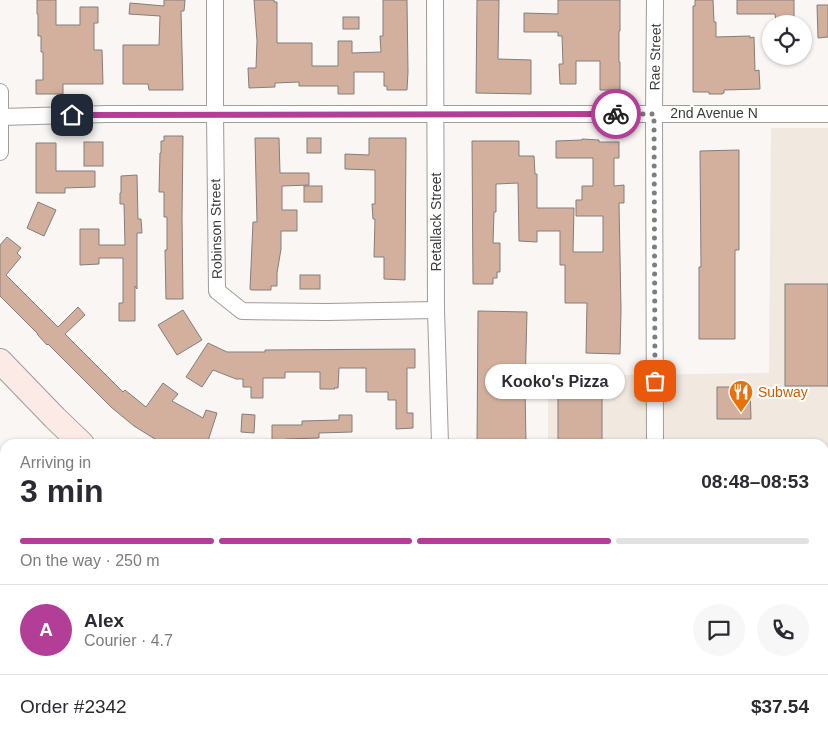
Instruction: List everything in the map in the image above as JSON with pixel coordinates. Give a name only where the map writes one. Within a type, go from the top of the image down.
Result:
[{"type":"street","name":"Robinson Street","points":[[215,0],[217,291],[242,311],[436,310]]},
{"type":"street","name":"Retallack Street","points":[[435,0],[436,310],[440,439]]},
{"type":"street","name":"Rae Street","points":[[655,439],[654,114],[656,0]]},
{"type":"street","points":[[0,92],[0,152]]},
{"type":"street","name":"2nd Avenue N","points":[[1,117],[107,114],[828,114]]},
{"type":"street","points":[[0,361],[77,439]]},
{"type":"shaded area","points":[[771,128],[828,128],[828,439],[548,439],[548,376],[769,373]]},
{"type":"building","points":[[37,0],[56,0],[56,25],[80,25],[80,7],[98,7],[98,23],[94,23],[94,50],[102,50],[103,84],[63,84],[63,94],[36,94],[36,80],[43,80],[43,52],[41,52],[41,36],[38,36]]},
{"type":"building","points":[[164,0],[185,0],[184,11],[181,11],[183,90],[149,90],[148,84],[123,84],[123,45],[159,45],[160,16],[129,14],[130,3],[164,6]]},
{"type":"building","points":[[254,0],[274,0],[274,2],[277,2],[277,43],[312,43],[312,66],[338,66],[338,41],[352,41],[352,53],[381,52],[380,36],[383,36],[383,0],[407,0],[407,90],[387,90],[387,86],[384,86],[384,72],[354,72],[354,94],[338,94],[338,86],[299,86],[299,82],[275,83],[275,87],[249,88],[248,68],[256,68],[257,41]]},
{"type":"building","points":[[477,0],[499,0],[498,59],[531,60],[531,94],[476,93]]},
{"type":"building","points":[[558,0],[620,0],[620,90],[600,90],[600,61],[576,61],[576,84],[560,84],[559,64],[563,64],[562,36],[558,36],[558,32],[524,32],[524,13],[558,14]]},
{"type":"building","points":[[695,0],[713,0],[716,37],[754,37],[755,71],[759,70],[760,89],[724,90],[722,94],[693,92],[693,6],[695,6]]},
{"type":"building","points":[[737,0],[794,0],[794,15],[737,14]]},
{"type":"building","points":[[817,5],[828,5],[828,37],[818,38]]},
{"type":"building","points":[[343,17],[359,17],[359,29],[343,29]]},
{"type":"building","points":[[164,136],[183,136],[183,299],[166,299],[165,250],[167,250],[167,217],[164,217],[164,192],[159,192],[161,141],[164,141]]},
{"type":"building","points":[[255,138],[279,138],[280,173],[309,173],[309,185],[282,186],[282,210],[297,210],[297,231],[281,231],[277,286],[271,286],[271,290],[250,289],[253,222],[257,222]]},
{"type":"building","points":[[307,138],[321,138],[321,153],[307,153]]},
{"type":"building","points":[[369,138],[406,138],[405,280],[384,279],[384,257],[374,257],[375,219],[373,219],[372,204],[375,204],[375,170],[345,169],[345,154],[369,155]]},
{"type":"building","points":[[599,140],[599,142],[619,142],[619,158],[614,158],[614,186],[624,185],[624,203],[619,203],[620,354],[586,353],[587,303],[565,303],[565,265],[560,265],[560,231],[537,231],[537,242],[519,241],[518,183],[496,184],[493,243],[500,243],[500,272],[497,272],[497,278],[493,278],[493,284],[473,284],[472,141],[519,141],[519,156],[534,156],[535,174],[537,174],[537,208],[574,208],[573,252],[603,252],[603,216],[576,216],[576,200],[582,200],[582,186],[593,186],[593,158],[556,158],[556,141]]},
{"type":"building","points":[[84,142],[103,142],[103,166],[84,166]]},
{"type":"building","points":[[36,143],[56,143],[56,171],[95,171],[95,187],[65,188],[65,193],[36,193]]},
{"type":"building","points":[[739,150],[739,250],[735,250],[735,339],[699,339],[699,267],[701,267],[700,151]]},
{"type":"building","points":[[137,175],[138,219],[141,219],[142,233],[137,233],[135,321],[119,321],[119,303],[123,303],[123,258],[99,258],[99,264],[80,265],[80,229],[99,229],[99,245],[125,245],[124,204],[120,204],[121,176]]},
{"type":"building","points":[[304,186],[322,186],[322,202],[304,202]]},
{"type":"building","points":[[38,202],[56,210],[44,236],[27,228]]},
{"type":"building","points":[[7,237],[21,248],[17,253],[21,257],[6,275],[58,327],[78,307],[85,315],[65,334],[123,392],[125,390],[146,407],[163,383],[178,394],[172,401],[203,418],[206,410],[217,413],[209,439],[155,439],[134,426],[111,407],[0,296],[0,245]]},
{"type":"building","points":[[300,275],[320,275],[320,289],[300,289]]},
{"type":"building","points":[[785,284],[828,284],[828,386],[785,386]]},
{"type":"building","points":[[183,310],[202,340],[177,355],[158,325]]},
{"type":"building","points":[[478,311],[527,312],[526,439],[477,439]]},
{"type":"building","points":[[208,343],[227,352],[415,349],[415,368],[407,368],[407,413],[413,413],[413,428],[396,429],[396,400],[388,400],[388,392],[366,392],[366,368],[339,368],[338,388],[335,389],[320,389],[320,372],[285,372],[285,378],[263,378],[263,398],[251,398],[251,387],[243,387],[243,379],[236,379],[213,370],[202,387],[186,377]]},
{"type":"building","points":[[717,387],[750,387],[751,419],[717,419]]},
{"type":"building","points":[[558,392],[602,392],[602,439],[558,439]]},
{"type":"building","points":[[242,414],[255,415],[254,433],[241,432]]},
{"type":"building","points":[[339,415],[352,415],[352,432],[319,433],[319,438],[272,439],[272,425],[302,425],[302,421],[339,420]]},
{"type":"way so far","points":[[616,114],[654,114],[655,381]]},
{"type":"place","name":"Kooko's Pizza","points":[[655,381]]},
{"type":"place","name":"Subway","points":[[741,413]]},
{"type":"route","points":[[72,115],[616,114]]}]
